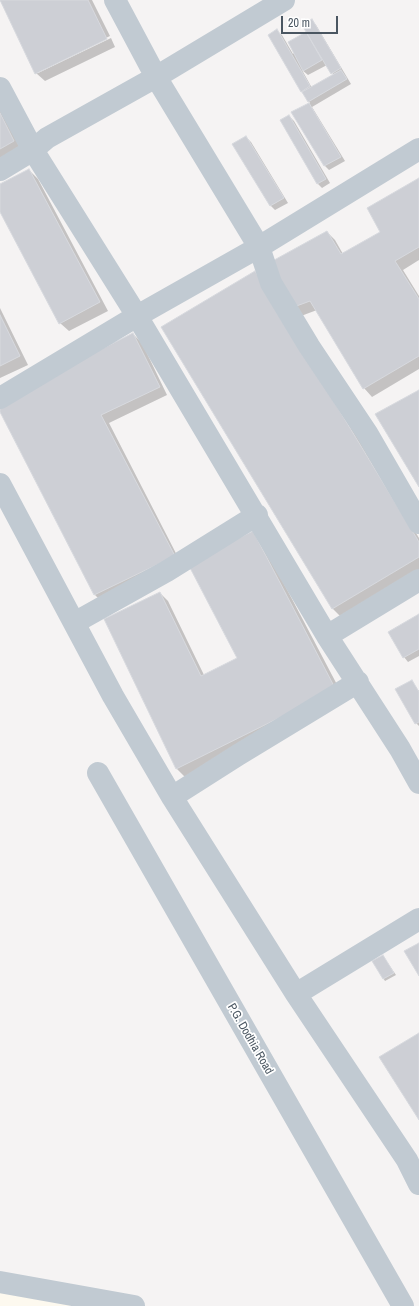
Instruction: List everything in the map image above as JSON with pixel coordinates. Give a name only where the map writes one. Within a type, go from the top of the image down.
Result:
[{"type":"street","points":[[115,0],[156,77],[259,247],[271,283],[309,346],[367,433],[419,523]]},
{"type":"street","points":[[0,170],[33,150],[47,138],[156,77],[284,0]]},
{"type":"street","points":[[0,88],[33,150],[137,316],[327,636],[400,749],[419,783]]},
{"type":"street","points":[[0,398],[137,316],[259,247],[419,148]]},
{"type":"street","points":[[0,484],[113,696],[172,797],[296,994],[413,1157],[419,1184]]},
{"type":"street","points":[[74,623],[167,571],[256,515]]},
{"type":"street","points":[[327,636],[419,580]]},
{"type":"street","points":[[172,797],[358,682]]},
{"type":"street","name":"P.G. Dodhia Road","points":[[98,772],[402,1306]]},
{"type":"street","points":[[296,994],[419,919]]},
{"type":"street","points":[[0,1282],[134,1306]]},
{"type":"shaded area","points":[[0,1279],[146,1306],[0,1306]]},
{"type":"building","points":[[0,0],[88,0],[107,39],[35,74]]},
{"type":"building","points":[[312,19],[341,68],[331,74],[302,25]]},
{"type":"building","points":[[277,29],[310,86],[301,92],[268,35]]},
{"type":"building","points":[[306,32],[322,60],[303,71],[288,42]]},
{"type":"building","points":[[341,70],[347,79],[308,102],[302,92]]},
{"type":"building","points":[[309,103],[341,157],[324,166],[291,112]]},
{"type":"building","points":[[0,113],[14,141],[0,149]]},
{"type":"building","points":[[289,115],[326,179],[317,184],[280,120]]},
{"type":"building","points":[[246,136],[284,198],[270,206],[232,144]]},
{"type":"building","points":[[29,169],[100,302],[59,324],[0,212],[0,184]]},
{"type":"building","points":[[419,178],[419,247],[395,261],[419,299],[419,356],[363,389],[310,301],[291,308],[267,264],[327,231],[341,254],[380,232],[367,208]]},
{"type":"building","points":[[255,271],[419,542],[419,557],[332,609],[161,327]]},
{"type":"building","points":[[0,315],[20,356],[0,366]]},
{"type":"building","points":[[133,333],[160,387],[101,415],[175,556],[94,595],[0,412],[0,401]]},
{"type":"building","points":[[419,390],[419,487],[375,414]]},
{"type":"building","points":[[253,531],[335,688],[295,710],[176,769],[104,619],[160,592],[201,676],[237,658],[188,564]]},
{"type":"building","points":[[419,614],[419,649],[403,658],[388,632]]},
{"type":"building","points":[[412,680],[419,692],[419,722],[415,724],[395,689]]},
{"type":"building","points":[[419,943],[419,976],[404,951]]},
{"type":"building","points":[[383,955],[394,973],[383,979],[372,961]]},
{"type":"building","points":[[419,1033],[419,1120],[379,1057]]}]
